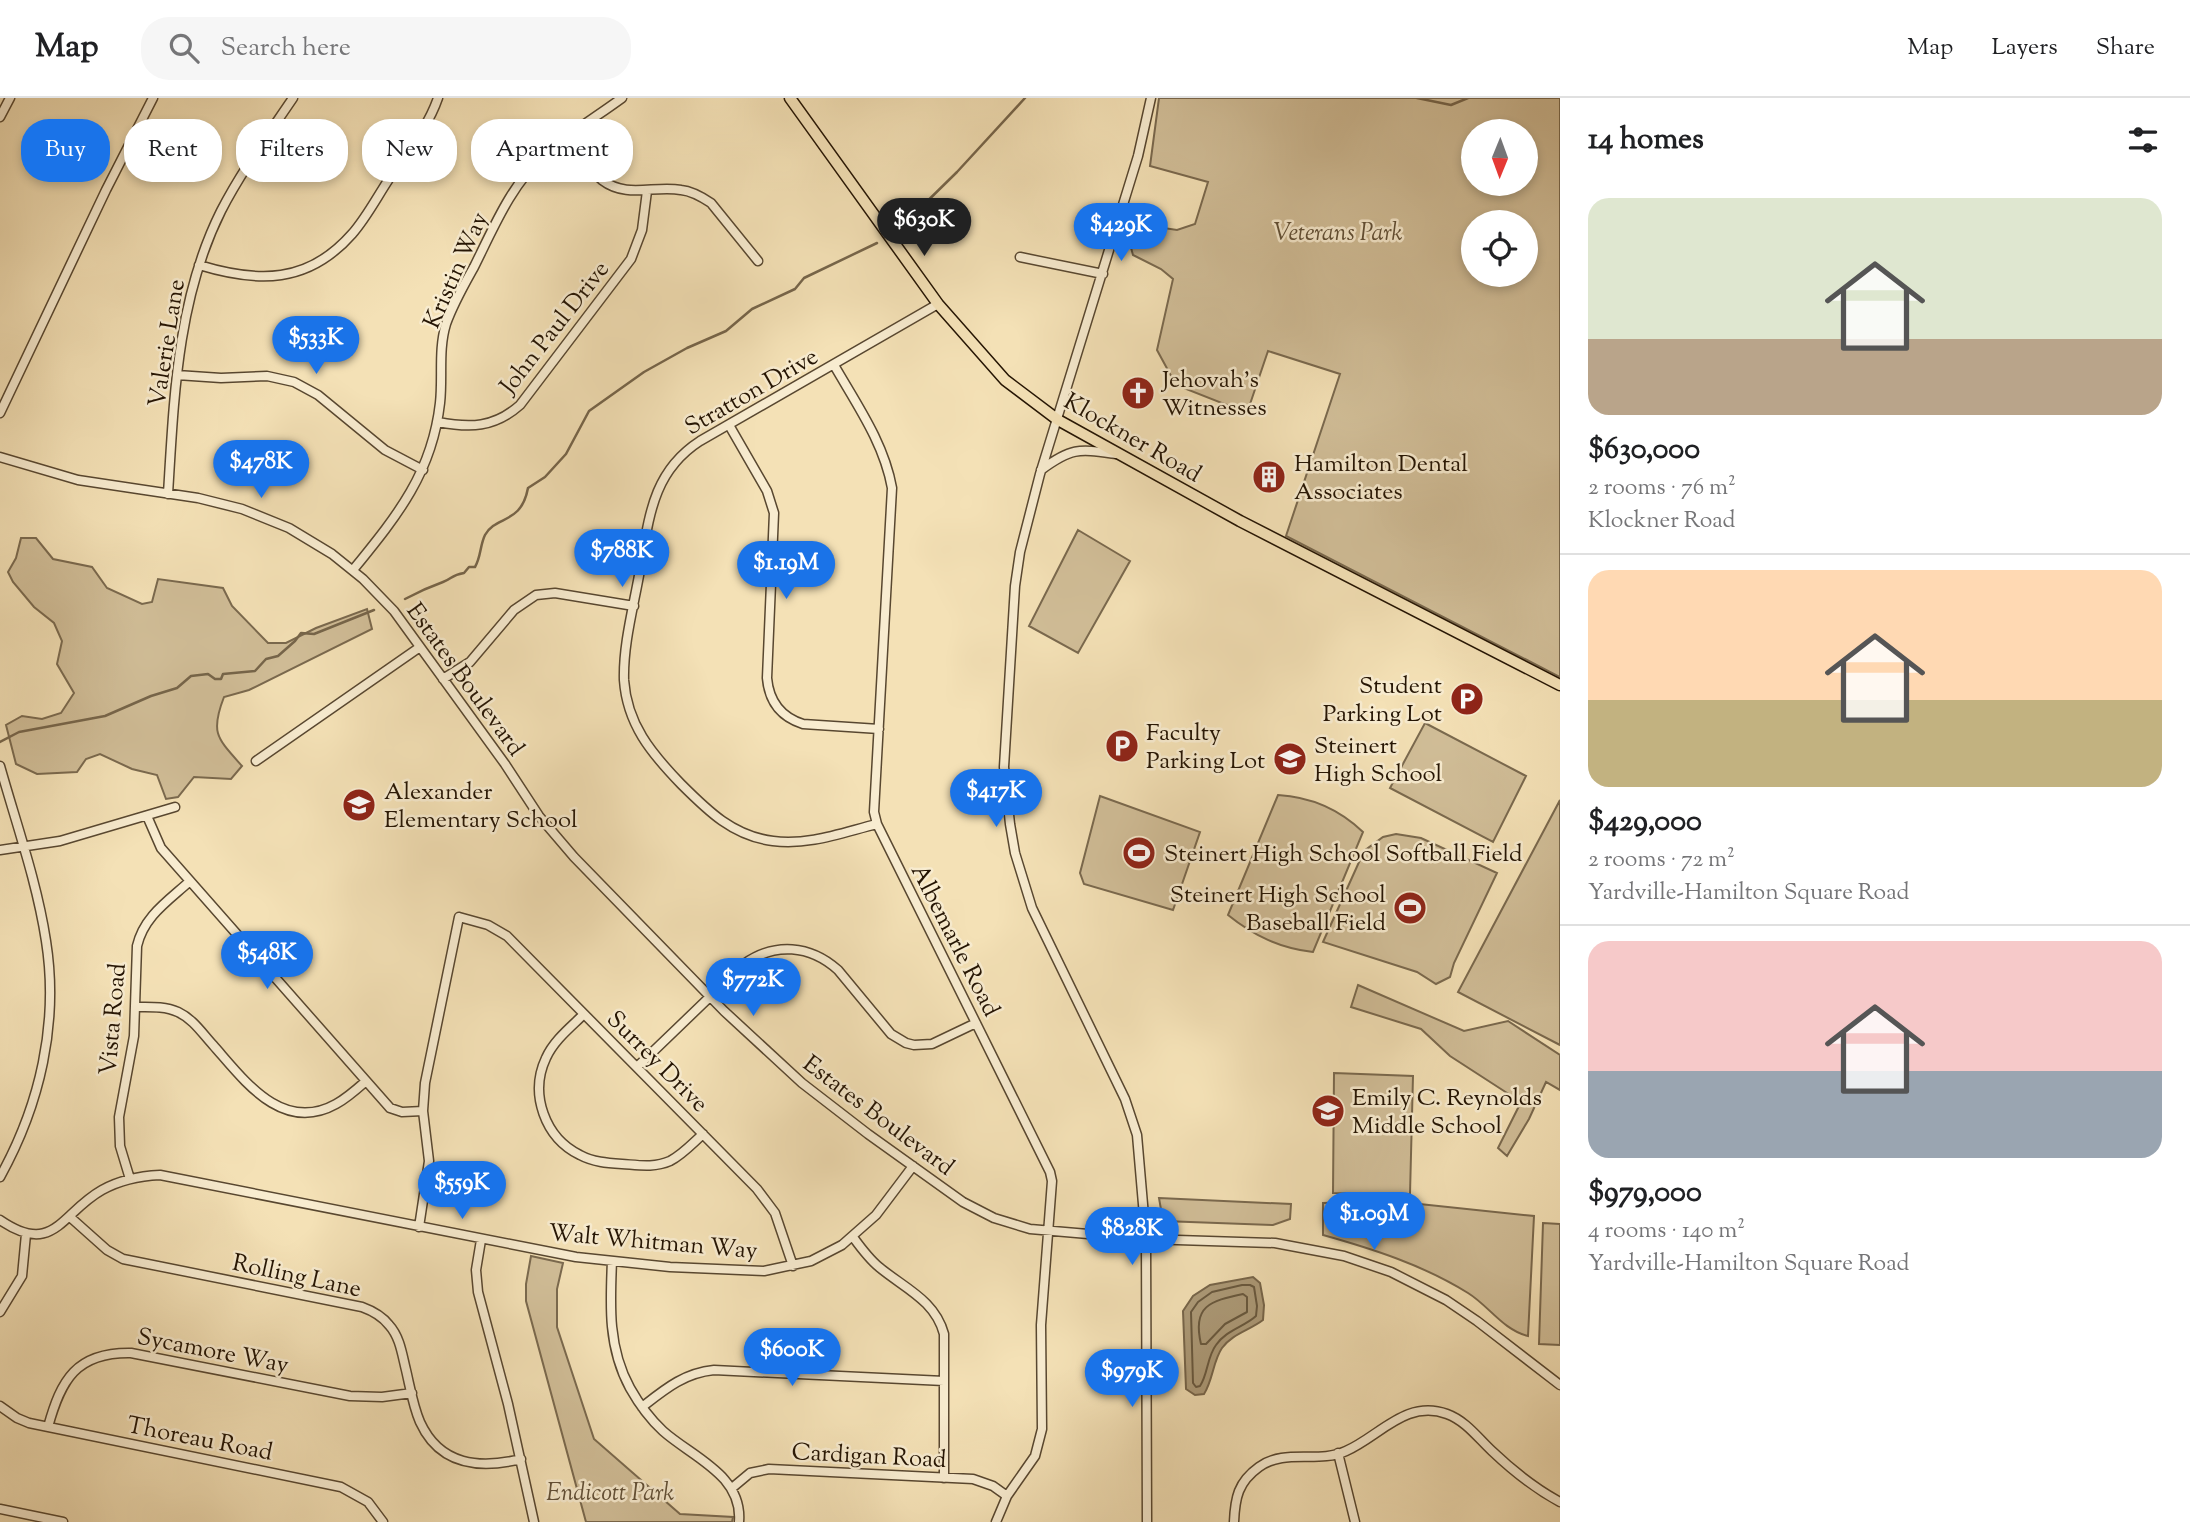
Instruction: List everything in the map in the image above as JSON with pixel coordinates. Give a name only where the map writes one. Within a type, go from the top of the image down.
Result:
[{"type":"main road","name":"Klockner Road","points":[[790,98],[938,304],[1005,380],[1058,420],[1275,540],[1560,685]]},
{"type":"street","points":[[0,117],[10,98]]},
{"type":"street","points":[[0,413],[153,98]]},
{"type":"street","name":"Valerie Lane","points":[[168,494],[177,374],[187,308],[199,265],[235,186],[293,98]]},
{"type":"street","points":[[199,265],[243,276],[273,276],[303,269],[331,253],[354,231],[427,123],[438,98]]},
{"type":"street","name":"Kristin Way","points":[[593,119],[622,98]]},
{"type":"street","points":[[1147,1522],[1146,1239],[1141,1155],[1132,1115],[1032,908],[1010,824],[1006,796],[1005,738],[1015,586],[1020,552],[1041,470],[1138,156],[1151,98]]},
{"type":"street","name":"Kristin Way","points":[[353,570],[397,515],[423,470],[438,422],[443,338],[453,309],[521,182]]},
{"type":"street","points":[[606,182],[622,190],[681,190],[702,197],[719,210],[758,261]]},
{"type":"street","name":"John Paul Drive","points":[[438,422],[464,427],[487,425],[510,414],[520,405],[627,265],[642,230],[648,191]]},
{"type":"street","points":[[1020,257],[1103,274]]},
{"type":"street","name":"Stratton Drive","points":[[877,824],[804,842],[757,838],[740,832],[708,811],[653,755],[630,713],[624,665],[651,505],[673,465],[684,453],[729,425],[938,304]]},
{"type":"street","name":"Albemarle Road","points":[[834,365],[885,457],[891,488],[874,812],[877,824],[1050,1172],[1052,1188],[1041,1325],[1042,1429],[1035,1456],[1007,1496],[996,1522]]},
{"type":"street","points":[[177,374],[221,378],[267,376],[294,382],[318,395],[394,456],[423,470]]},
{"type":"street","points":[[729,425],[767,491],[774,513],[767,678],[770,696],[787,717],[803,724],[879,729]]},
{"type":"street","points":[[1041,470],[1069,451],[1120,454]]},
{"type":"street","name":"Estates Boulevard","points":[[0,453],[78,480],[220,503],[268,518],[309,538],[353,570],[388,605],[420,647],[556,837],[710,997],[802,1083],[962,1202],[1012,1224],[1049,1231],[1146,1239],[1275,1243],[1344,1256],[1391,1272],[1457,1307],[1560,1385]]},
{"type":"street","points":[[443,679],[470,662],[520,604],[536,595],[555,593],[634,606]]},
{"type":"street","points":[[256,761],[420,647]]},
{"type":"street","points":[[0,766],[46,942],[49,966],[49,1016],[43,1066],[20,1138],[0,1177]]},
{"type":"street","points":[[0,850],[23,849],[60,841],[175,807]]},
{"type":"street","points":[[147,816],[161,848],[390,1108],[396,1111],[424,1111],[429,1161],[419,1227]]},
{"type":"street","name":"Vista Road","points":[[130,1179],[120,1146],[118,1117],[131,1059],[136,1007],[137,946],[150,917],[190,881]]},
{"type":"street","name":"Surrey Drive","points":[[424,1111],[425,1083],[458,917],[488,925],[507,936],[767,1200],[781,1227],[793,1266]]},
{"type":"street","points":[[637,1067],[753,958],[775,950],[799,949],[820,956],[838,970],[891,1034],[906,1043],[923,1046],[932,1044],[976,1023]]},
{"type":"street","points":[[136,1007],[166,1008],[185,1016],[259,1096],[279,1107],[304,1112],[327,1108],[337,1104],[366,1081]]},
{"type":"street","points":[[584,1014],[551,1048],[541,1071],[541,1108],[560,1141],[569,1149],[602,1163],[648,1166],[678,1156],[703,1134]]},
{"type":"street","name":"Walt Whitman Way","points":[[26,1234],[51,1231],[101,1191],[130,1179],[176,1177],[481,1240],[612,1261],[717,1270],[764,1270],[793,1266],[827,1254],[853,1237],[876,1215],[913,1166]]},
{"type":"street","name":"Rolling Lane","points":[[69,1217],[107,1250],[123,1259],[373,1311],[389,1324],[399,1340],[419,1420],[425,1432],[441,1450],[472,1464],[485,1466],[521,1459]]},
{"type":"street","points":[[0,1220],[26,1234],[22,1276],[0,1312]]},
{"type":"street","points":[[853,1237],[879,1268],[924,1300],[937,1314],[944,1334],[944,1478]]},
{"type":"street","points":[[481,1240],[476,1281],[521,1459],[534,1522]]},
{"type":"street","points":[[612,1261],[610,1308],[613,1340],[622,1372],[642,1407],[664,1432],[718,1472],[732,1488],[738,1504],[739,1522]]},
{"type":"street","name":"Sycamore Way","points":[[48,1427],[58,1393],[73,1373],[92,1359],[117,1352],[350,1395],[382,1397],[412,1393]]},
{"type":"street","points":[[642,1407],[678,1380],[714,1370],[944,1381]]},
{"type":"street","name":"Thoreau Road","points":[[0,1406],[17,1418],[48,1427],[341,1487],[368,1502],[383,1522]]},
{"type":"street","points":[[1234,1522],[1235,1499],[1241,1482],[1259,1467],[1275,1459],[1325,1457],[1346,1451],[1403,1415],[1421,1411],[1438,1412],[1459,1420],[1499,1458],[1560,1502]]},
{"type":"street","points":[[1338,1453],[1355,1522]]},
{"type":"street","name":"Cardigan Road","points":[[732,1488],[750,1473],[769,1469],[983,1482],[1007,1496]]},
{"type":"street","points":[[0,1509],[63,1522]]},
{"type":"green space","name":"Veterans Park","points":[[1159,98],[1560,98],[1560,677],[1286,536],[1340,374],[1268,351],[1247,413],[1176,385],[1157,350],[1173,279],[1161,269],[1133,255],[1130,244],[1133,229],[1144,225],[1177,230],[1195,224],[1208,182],[1150,166]]},
{"type":"green space","points":[[1078,530],[1130,561],[1078,653],[1029,626]]},
{"type":"green space","points":[[21,538],[36,538],[53,559],[92,567],[107,588],[142,604],[152,602],[158,579],[223,588],[232,606],[268,643],[286,643],[316,628],[367,609],[372,629],[249,690],[224,697],[217,719],[218,734],[242,766],[231,779],[194,777],[178,797],[166,799],[157,775],[132,769],[100,754],[86,759],[77,772],[37,774],[16,764],[6,725],[22,716],[42,719],[61,713],[74,693],[57,664],[62,641],[54,623],[34,607],[8,572],[16,558]]},
{"type":"green space","points":[[1425,723],[1526,776],[1493,842],[1390,788]]},
{"type":"green space","points":[[1278,795],[1302,798],[1324,806],[1363,832],[1313,952],[1268,940],[1228,915]]},
{"type":"green space","name":"Steinert High School Softball Field","points":[[1100,796],[1200,832],[1173,910],[1084,884],[1080,873]]},
{"type":"green space","points":[[1560,800],[1560,1045],[1458,992]]},
{"type":"green space","name":"Steinert High School Baseball Field","points":[[1396,834],[1421,838],[1497,873],[1454,963],[1450,977],[1436,984],[1417,972],[1323,942],[1364,851],[1383,837]]},
{"type":"green space","points":[[1358,985],[1464,1031],[1508,1021],[1560,1055],[1560,1090],[1546,1082],[1529,1119],[1507,1156],[1498,1148],[1521,1102],[1450,1056],[1421,1029],[1351,1007]]},
{"type":"green space","points":[[1334,1073],[1413,1076],[1410,1194],[1333,1193]]},
{"type":"green space","points":[[1159,1198],[1291,1204],[1290,1219],[1273,1225],[1163,1221]]},
{"type":"green space","points":[[1391,1201],[1534,1216],[1528,1336],[1511,1329],[1476,1298],[1433,1274],[1379,1252],[1323,1235],[1323,1203]]},
{"type":"green space","points":[[1543,1223],[1560,1224],[1560,1345],[1539,1344]]},
{"type":"green space","name":"Endicott Park","points":[[531,1256],[563,1263],[557,1289],[557,1327],[594,1439],[680,1514],[733,1517],[732,1522],[586,1522],[526,1301]]},
{"type":"water","points":[[1253,1277],[1260,1283],[1264,1305],[1263,1320],[1226,1343],[1219,1353],[1204,1394],[1195,1395],[1186,1389],[1183,1311],[1193,1296],[1210,1285]]},
{"type":"waterway","points":[[902,226],[957,172],[1025,98]]},
{"type":"waterway","points":[[1417,98],[1451,105],[1468,98]]},
{"type":"waterway","points":[[405,599],[464,573],[469,567],[475,567],[485,535],[495,524],[514,514],[525,500],[528,488],[545,477],[566,454],[589,411],[644,372],[687,348],[726,331],[752,309],[795,289],[804,278],[877,243]]},
{"type":"waterway","points":[[0,742],[19,732],[105,716],[177,688],[191,676],[208,674],[215,679],[221,679],[223,674],[255,671],[266,659],[278,656],[301,633],[314,634],[374,610]]},
{"type":"place","name":"Jehovah's Witnesses","points":[[1138,393]]},
{"type":"place","name":"Hamilton Dental Associates","points":[[1269,477]]},
{"type":"place","name":"Student Parking Lot","points":[[1467,699]]},
{"type":"place","name":"Faculty Parking Lot","points":[[1122,746]]},
{"type":"place","name":"Steinert High School","points":[[1290,759]]},
{"type":"place","name":"Alexander Elementary School","points":[[359,805]]},
{"type":"place","name":"Steinert High School Softball Field","points":[[1139,853]]},
{"type":"place","name":"Steinert High School Baseball Field","points":[[1410,908]]},
{"type":"place","name":"Emily C. Reynolds Middle School","points":[[1328,1111]]}]
